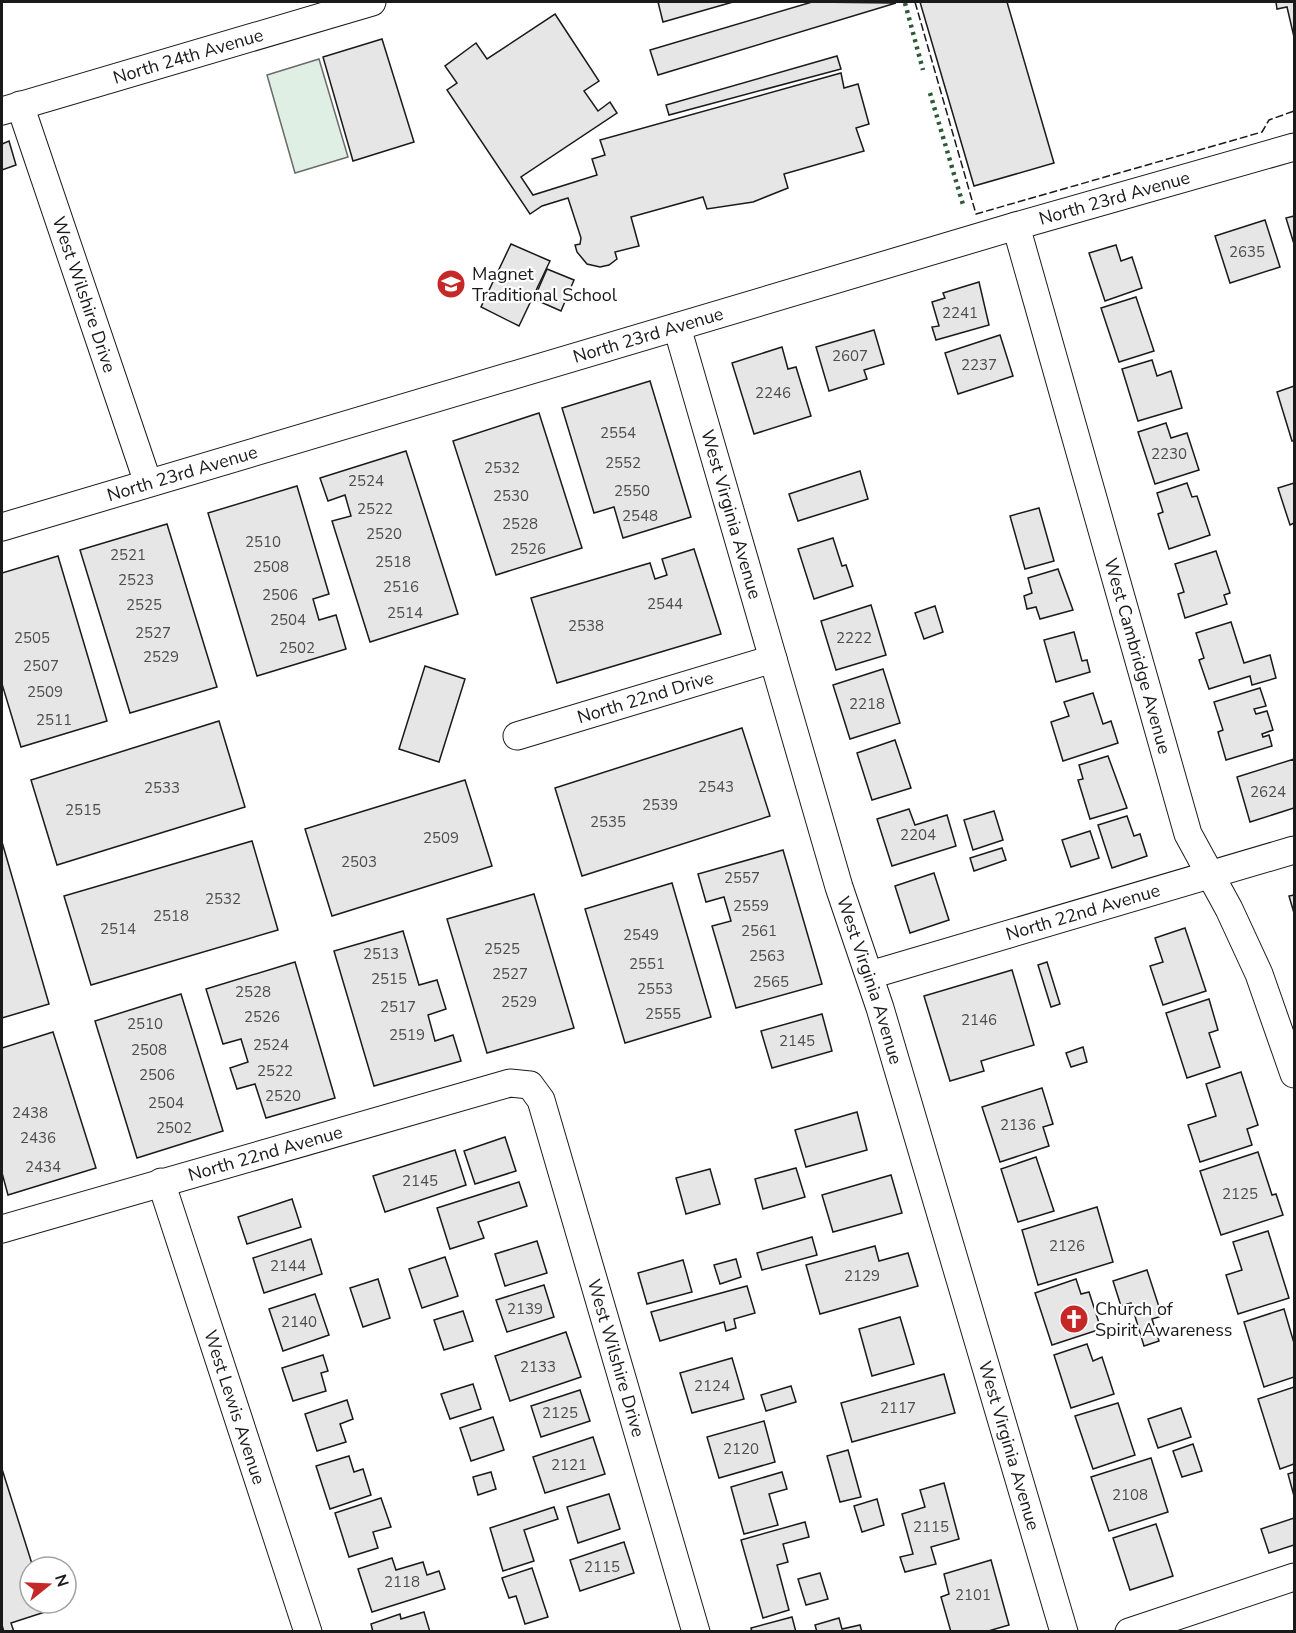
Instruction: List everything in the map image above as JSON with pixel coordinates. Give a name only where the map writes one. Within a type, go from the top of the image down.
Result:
[{"type":"street","name":"North 24th Avenue","points":[[11,108],[372,2]]},
{"type":"street","name":"West Wilshire Drive","points":[[11,108],[148,483]]},
{"type":"street","name":"North 23rd Avenue","points":[[2,527],[1016,226],[1294,147]]},
{"type":"street","name":"West Cambridge Avenue","points":[[1016,226],[1188,834],[1208,876],[1229,909],[1259,974],[1294,1074]]},
{"type":"street","name":"West Virginia Avenue","points":[[677,327],[839,887],[870,975],[1065,1632]]},
{"type":"street","name":"North 22nd Drive","points":[[517,736],[773,659]]},
{"type":"street","name":"North 22nd Avenue","points":[[870,975],[1294,850]]},
{"type":"street","name":"North 22nd Avenue","points":[[2,1229],[510,1083],[530,1085]]},
{"type":"street","name":"West Wilshire Drive","points":[[530,1085],[541,1100],[696,1632]]},
{"type":"street","name":"West Lewis Avenue","points":[[161,1182],[308,1632]]},
{"type":"street","points":[[1129,1632],[1294,1577]]},
{"type":"green space","points":[[319,59],[348,157],[295,173],[267,75]]},
{"type":"building","points":[[658,2],[733,2],[663,22]]},
{"type":"building","points":[[812,2],[896,3],[658,75],[650,50]]},
{"type":"building","points":[[920,2],[1007,2],[1054,163],[974,186]]},
{"type":"building","points":[[1276,2],[1294,2],[1294,37],[1287,7],[1277,9]]},
{"type":"building","points":[[555,14],[599,81],[584,91],[598,111],[610,102],[617,113],[521,177],[533,195],[597,175],[592,159],[605,155],[600,140],[841,73],[844,88],[858,84],[869,124],[856,128],[864,151],[784,174],[788,188],[753,202],[707,209],[703,197],[631,217],[639,246],[615,252],[617,259],[609,265],[600,267],[587,264],[577,252],[575,245],[580,244],[581,238],[568,198],[542,206],[530,214],[447,90],[457,83],[445,66],[476,43],[487,59]]},
{"type":"building","points":[[382,39],[414,142],[353,161],[323,57]]},
{"type":"building","points":[[837,56],[841,69],[669,115],[666,105]]},
{"type":"building","points":[[9,141],[16,165],[2,170],[2,144]]},
{"type":"building","points":[[1294,216],[1294,244],[1286,218]]},
{"type":"building","points":[[1265,220],[1280,267],[1230,283],[1215,236]]},
{"type":"building","points":[[511,244],[550,261],[519,326],[481,307]]},
{"type":"building","points":[[1116,245],[1121,261],[1132,257],[1142,288],[1105,301],[1089,253]]},
{"type":"building","points":[[547,269],[574,280],[561,311],[534,299]]},
{"type":"building","points":[[979,282],[989,325],[936,340],[932,327],[939,326],[932,302],[945,298],[943,293]]},
{"type":"building","points":[[1136,297],[1154,351],[1119,362],[1101,308]]},
{"type":"building","points":[[874,330],[884,364],[864,370],[867,379],[829,391],[816,347]]},
{"type":"building","points":[[1000,335],[1013,376],[958,394],[945,353]]},
{"type":"building","points":[[782,347],[788,369],[796,367],[811,416],[754,434],[732,363]]},
{"type":"building","points":[[1152,360],[1157,376],[1171,371],[1182,408],[1138,421],[1122,369]]},
{"type":"building","points":[[650,381],[691,517],[623,538],[614,507],[594,513],[562,408]]},
{"type":"building","points":[[1294,386],[1294,441],[1292,441],[1277,392]]},
{"type":"building","points":[[539,413],[582,548],[496,575],[453,441]]},
{"type":"building","points":[[1166,423],[1171,438],[1187,433],[1199,470],[1155,484],[1138,432]]},
{"type":"building","points":[[406,451],[458,614],[370,642],[332,521],[351,516],[345,495],[328,501],[320,478]]},
{"type":"building","points":[[860,471],[868,499],[798,521],[789,494]]},
{"type":"building","points":[[1187,483],[1192,497],[1197,496],[1210,535],[1169,549],[1158,514],[1163,512],[1157,493]]},
{"type":"building","points":[[1294,483],[1294,523],[1290,525],[1278,488]]},
{"type":"building","points":[[297,486],[329,594],[313,599],[319,620],[336,615],[346,649],[257,676],[208,513]]},
{"type":"building","points":[[1039,508],[1054,561],[1025,569],[1010,516]]},
{"type":"building","points":[[167,524],[217,687],[130,713],[80,550]]},
{"type":"building","points":[[833,538],[842,566],[846,565],[853,586],[814,599],[798,549]]},
{"type":"building","points":[[694,549],[721,634],[557,683],[531,598],[650,563],[655,579],[667,575],[662,559]]},
{"type":"building","points":[[1216,551],[1230,593],[1224,595],[1227,604],[1185,618],[1178,594],[1184,592],[1175,564]]},
{"type":"building","points":[[58,556],[107,721],[21,747],[2,684],[2,573]]},
{"type":"building","points":[[1058,569],[1073,610],[1040,619],[1036,607],[1027,609],[1024,596],[1032,593],[1028,578]]},
{"type":"building","points":[[871,605],[886,655],[836,670],[821,621]]},
{"type":"building","points":[[935,606],[943,632],[924,639],[915,613]]},
{"type":"building","points":[[1231,622],[1244,663],[1270,655],[1276,678],[1252,685],[1250,676],[1209,689],[1199,660],[1204,658],[1196,633]]},
{"type":"building","points":[[1074,632],[1082,661],[1087,660],[1090,672],[1056,682],[1044,640]]},
{"type":"building","points":[[425,666],[465,679],[439,762],[399,749]]},
{"type":"building","points":[[883,669],[900,723],[850,739],[833,685]]},
{"type":"building","points":[[1260,688],[1266,706],[1254,709],[1256,714],[1267,711],[1273,730],[1262,734],[1263,737],[1269,735],[1272,746],[1226,760],[1218,732],[1223,730],[1214,702]]},
{"type":"building","points":[[1093,693],[1103,724],[1111,721],[1118,743],[1063,761],[1051,722],[1069,716],[1064,702]]},
{"type":"building","points":[[219,721],[245,807],[57,865],[31,780]]},
{"type":"building","points":[[742,728],[770,816],[582,876],[555,788]]},
{"type":"building","points":[[895,740],[911,788],[872,800],[857,753]]},
{"type":"building","points":[[1108,756],[1127,808],[1090,819],[1078,780],[1083,779],[1079,765]]},
{"type":"building","points":[[1294,759],[1294,808],[1250,822],[1237,777]]},
{"type":"building","points":[[465,780],[492,866],[332,916],[305,829]]},
{"type":"building","points":[[909,809],[915,825],[947,815],[956,846],[892,866],[877,819]]},
{"type":"building","points":[[994,811],[1003,840],[973,850],[964,820]]},
{"type":"building","points":[[1127,816],[1134,836],[1140,834],[1147,856],[1112,868],[1098,825]]},
{"type":"building","points":[[1090,831],[1099,858],[1071,867],[1062,840]]},
{"type":"building","points":[[252,841],[278,930],[91,985],[64,896]]},
{"type":"building","points":[[2,842],[49,1004],[2,1018]]},
{"type":"building","points":[[1002,848],[1006,860],[974,871],[970,858]]},
{"type":"building","points":[[783,850],[822,984],[736,1008],[712,926],[731,921],[724,897],[706,902],[698,874]]},
{"type":"building","points":[[934,873],[949,920],[910,933],[895,886]]},
{"type":"building","points":[[672,883],[711,1017],[625,1043],[585,909]]},
{"type":"building","points":[[534,894],[574,1028],[487,1053],[447,919]]},
{"type":"building","points":[[1294,895],[1294,913],[1289,896]]},
{"type":"building","points":[[1185,928],[1206,991],[1163,1005],[1150,966],[1163,962],[1155,938]]},
{"type":"building","points":[[403,931],[419,985],[437,980],[446,1009],[428,1015],[435,1041],[453,1035],[461,1061],[374,1086],[334,951]]},
{"type":"building","points":[[295,962],[335,1098],[266,1118],[255,1084],[237,1089],[230,1068],[248,1062],[241,1039],[223,1044],[206,989]]},
{"type":"building","points":[[1047,962],[1060,1004],[1051,1007],[1038,965]]},
{"type":"building","points":[[1012,970],[1034,1045],[981,1061],[984,1071],[950,1081],[924,996]]},
{"type":"building","points":[[181,994],[223,1131],[137,1158],[95,1021]]},
{"type":"building","points":[[1209,999],[1218,1030],[1209,1033],[1220,1067],[1187,1078],[1166,1013]]},
{"type":"building","points":[[822,1014],[832,1051],[772,1068],[761,1031]]},
{"type":"building","points":[[53,1032],[96,1168],[8,1195],[2,1173],[2,1048]]},
{"type":"building","points":[[1083,1047],[1087,1062],[1071,1067],[1066,1053]]},
{"type":"building","points":[[1241,1072],[1258,1125],[1247,1129],[1252,1145],[1200,1162],[1188,1125],[1216,1116],[1206,1084]]},
{"type":"building","points":[[1042,1088],[1053,1124],[1043,1127],[1049,1146],[1000,1162],[982,1107]]},
{"type":"building","points":[[857,1112],[867,1150],[806,1167],[795,1130]]},
{"type":"building","points":[[505,1137],[516,1171],[475,1184],[464,1151]]},
{"type":"building","points":[[455,1150],[466,1185],[385,1212],[373,1176]]},
{"type":"building","points":[[1258,1152],[1272,1195],[1276,1194],[1283,1215],[1221,1235],[1200,1171]]},
{"type":"building","points":[[1036,1157],[1054,1211],[1018,1222],[1001,1169]]},
{"type":"building","points":[[796,1168],[805,1197],[763,1209],[755,1179]]},
{"type":"building","points":[[710,1169],[720,1204],[686,1214],[676,1178]]},
{"type":"building","points":[[891,1175],[902,1213],[833,1232],[822,1195]]},
{"type":"building","points":[[519,1182],[527,1206],[478,1222],[484,1238],[450,1249],[437,1208]]},
{"type":"building","points":[[292,1199],[301,1227],[247,1244],[238,1217]]},
{"type":"building","points":[[1097,1207],[1113,1262],[1038,1285],[1022,1230]]},
{"type":"building","points":[[1268,1231],[1289,1298],[1238,1314],[1226,1275],[1242,1270],[1233,1242]]},
{"type":"building","points":[[812,1237],[817,1255],[762,1270],[757,1253]]},
{"type":"building","points":[[311,1239],[322,1274],[264,1293],[253,1258]]},
{"type":"building","points":[[537,1241],[547,1273],[505,1286],[495,1254]]},
{"type":"building","points":[[875,1246],[879,1261],[908,1253],[918,1286],[820,1314],[806,1265]]},
{"type":"building","points":[[445,1257],[458,1296],[422,1308],[409,1269]]},
{"type":"building","points":[[736,1259],[741,1277],[720,1284],[714,1265]]},
{"type":"building","points":[[683,1260],[692,1292],[647,1304],[638,1273]]},
{"type":"building","points":[[1147,1270],[1162,1316],[1152,1319],[1159,1341],[1144,1346],[1131,1303],[1121,1306],[1113,1281]]},
{"type":"building","points":[[378,1279],[390,1318],[363,1327],[350,1288]]},
{"type":"building","points":[[1076,1279],[1081,1294],[1089,1292],[1101,1329],[1052,1345],[1035,1293]]},
{"type":"building","points":[[544,1285],[554,1317],[507,1332],[496,1300]]},
{"type":"building","points":[[747,1286],[755,1313],[734,1319],[736,1328],[726,1331],[724,1322],[660,1341],[651,1312]]},
{"type":"building","points":[[315,1294],[329,1335],[283,1351],[269,1309]]},
{"type":"building","points":[[1284,1309],[1294,1343],[1294,1377],[1264,1387],[1244,1322]]},
{"type":"building","points":[[463,1311],[473,1341],[444,1350],[434,1320]]},
{"type":"building","points":[[900,1317],[914,1364],[872,1376],[859,1329]]},
{"type":"building","points":[[566,1332],[581,1377],[510,1401],[495,1356]]},
{"type":"building","points":[[1087,1344],[1093,1361],[1102,1357],[1114,1394],[1071,1408],[1054,1355]]},
{"type":"building","points":[[323,1355],[328,1371],[321,1373],[326,1391],[293,1401],[282,1368]]},
{"type":"building","points":[[732,1358],[744,1399],[692,1413],[680,1373]]},
{"type":"building","points":[[944,1374],[955,1413],[852,1442],[841,1403]]},
{"type":"building","points":[[473,1384],[481,1409],[450,1419],[441,1394]]},
{"type":"building","points":[[791,1386],[796,1402],[766,1411],[761,1395]]},
{"type":"building","points":[[1294,1387],[1294,1464],[1280,1469],[1258,1399]]},
{"type":"building","points":[[580,1390],[590,1421],[541,1437],[531,1406]]},
{"type":"building","points":[[347,1400],[353,1419],[340,1424],[346,1442],[317,1451],[305,1414]]},
{"type":"building","points":[[1118,1403],[1135,1455],[1093,1469],[1075,1416]]},
{"type":"building","points":[[1181,1408],[1191,1437],[1158,1448],[1148,1419]]},
{"type":"building","points":[[493,1417],[504,1450],[471,1461],[460,1428]]},
{"type":"building","points":[[764,1421],[775,1462],[719,1478],[707,1437]]},
{"type":"building","points":[[593,1437],[605,1474],[545,1493],[533,1457]]},
{"type":"building","points":[[1193,1444],[1202,1471],[1182,1477],[1173,1451]]},
{"type":"building","points":[[848,1450],[861,1497],[840,1502],[827,1456]]},
{"type":"building","points":[[349,1456],[354,1472],[363,1469],[371,1495],[330,1509],[316,1466]]},
{"type":"building","points":[[1151,1458],[1168,1512],[1109,1531],[1091,1477]]},
{"type":"building","points":[[2,1469],[29,1555],[18,1555],[18,1615],[36,1615],[11,1623],[14,1632],[4,1632],[2,1625]]},
{"type":"building","points":[[491,1472],[496,1489],[478,1495],[473,1477]]},
{"type":"building","points":[[782,1472],[787,1489],[769,1494],[778,1525],[744,1534],[731,1487]]},
{"type":"building","points":[[1294,1472],[1294,1496],[1288,1474]]},
{"type":"building","points":[[944,1483],[959,1539],[931,1547],[936,1564],[905,1572],[900,1557],[913,1554],[902,1514],[925,1507],[920,1490]]},
{"type":"building","points":[[609,1494],[620,1529],[578,1543],[567,1507]]},
{"type":"building","points":[[381,1498],[391,1527],[373,1532],[378,1548],[349,1557],[335,1513]]},
{"type":"building","points":[[877,1499],[884,1525],[862,1532],[854,1506]]},
{"type":"building","points":[[554,1507],[558,1519],[524,1530],[534,1561],[503,1571],[490,1528]]},
{"type":"building","points":[[1294,1518],[1294,1545],[1269,1553],[1261,1529]]},
{"type":"building","points":[[805,1522],[809,1537],[783,1544],[788,1562],[777,1565],[789,1610],[763,1618],[741,1540]]},
{"type":"building","points":[[1156,1524],[1173,1576],[1130,1590],[1113,1538]]},
{"type":"building","points":[[624,1542],[634,1573],[580,1591],[570,1560]]},
{"type":"building","points":[[392,1558],[396,1570],[423,1562],[427,1575],[439,1571],[445,1589],[372,1612],[358,1569]]},
{"type":"building","points":[[991,1560],[1009,1625],[985,1632],[951,1632],[941,1597],[949,1594],[944,1574]]},
{"type":"building","points":[[532,1568],[548,1617],[525,1624],[516,1596],[509,1598],[502,1578]]},
{"type":"building","points":[[820,1573],[828,1599],[806,1605],[798,1579]]},
{"type":"building","points":[[424,1612],[430,1632],[373,1632],[371,1624],[400,1614],[401,1619]]},
{"type":"building","points":[[792,1617],[796,1632],[752,1632],[751,1628]]},
{"type":"building","points":[[839,1618],[842,1629],[860,1625],[862,1632],[817,1632],[815,1625]]},
{"type":"hedge","points":[[905,3],[923,70]]},
{"type":"hedge","points":[[930,93],[964,208]]},
{"type":"fence","points":[[915,2],[976,214],[1262,132],[1269,120],[1294,111]]},
{"type":"place","name":"Magnet Traditional School","points":[[451,284]]},
{"type":"place","name":"Church of Spirit Awareness","points":[[1074,1319]]}]
